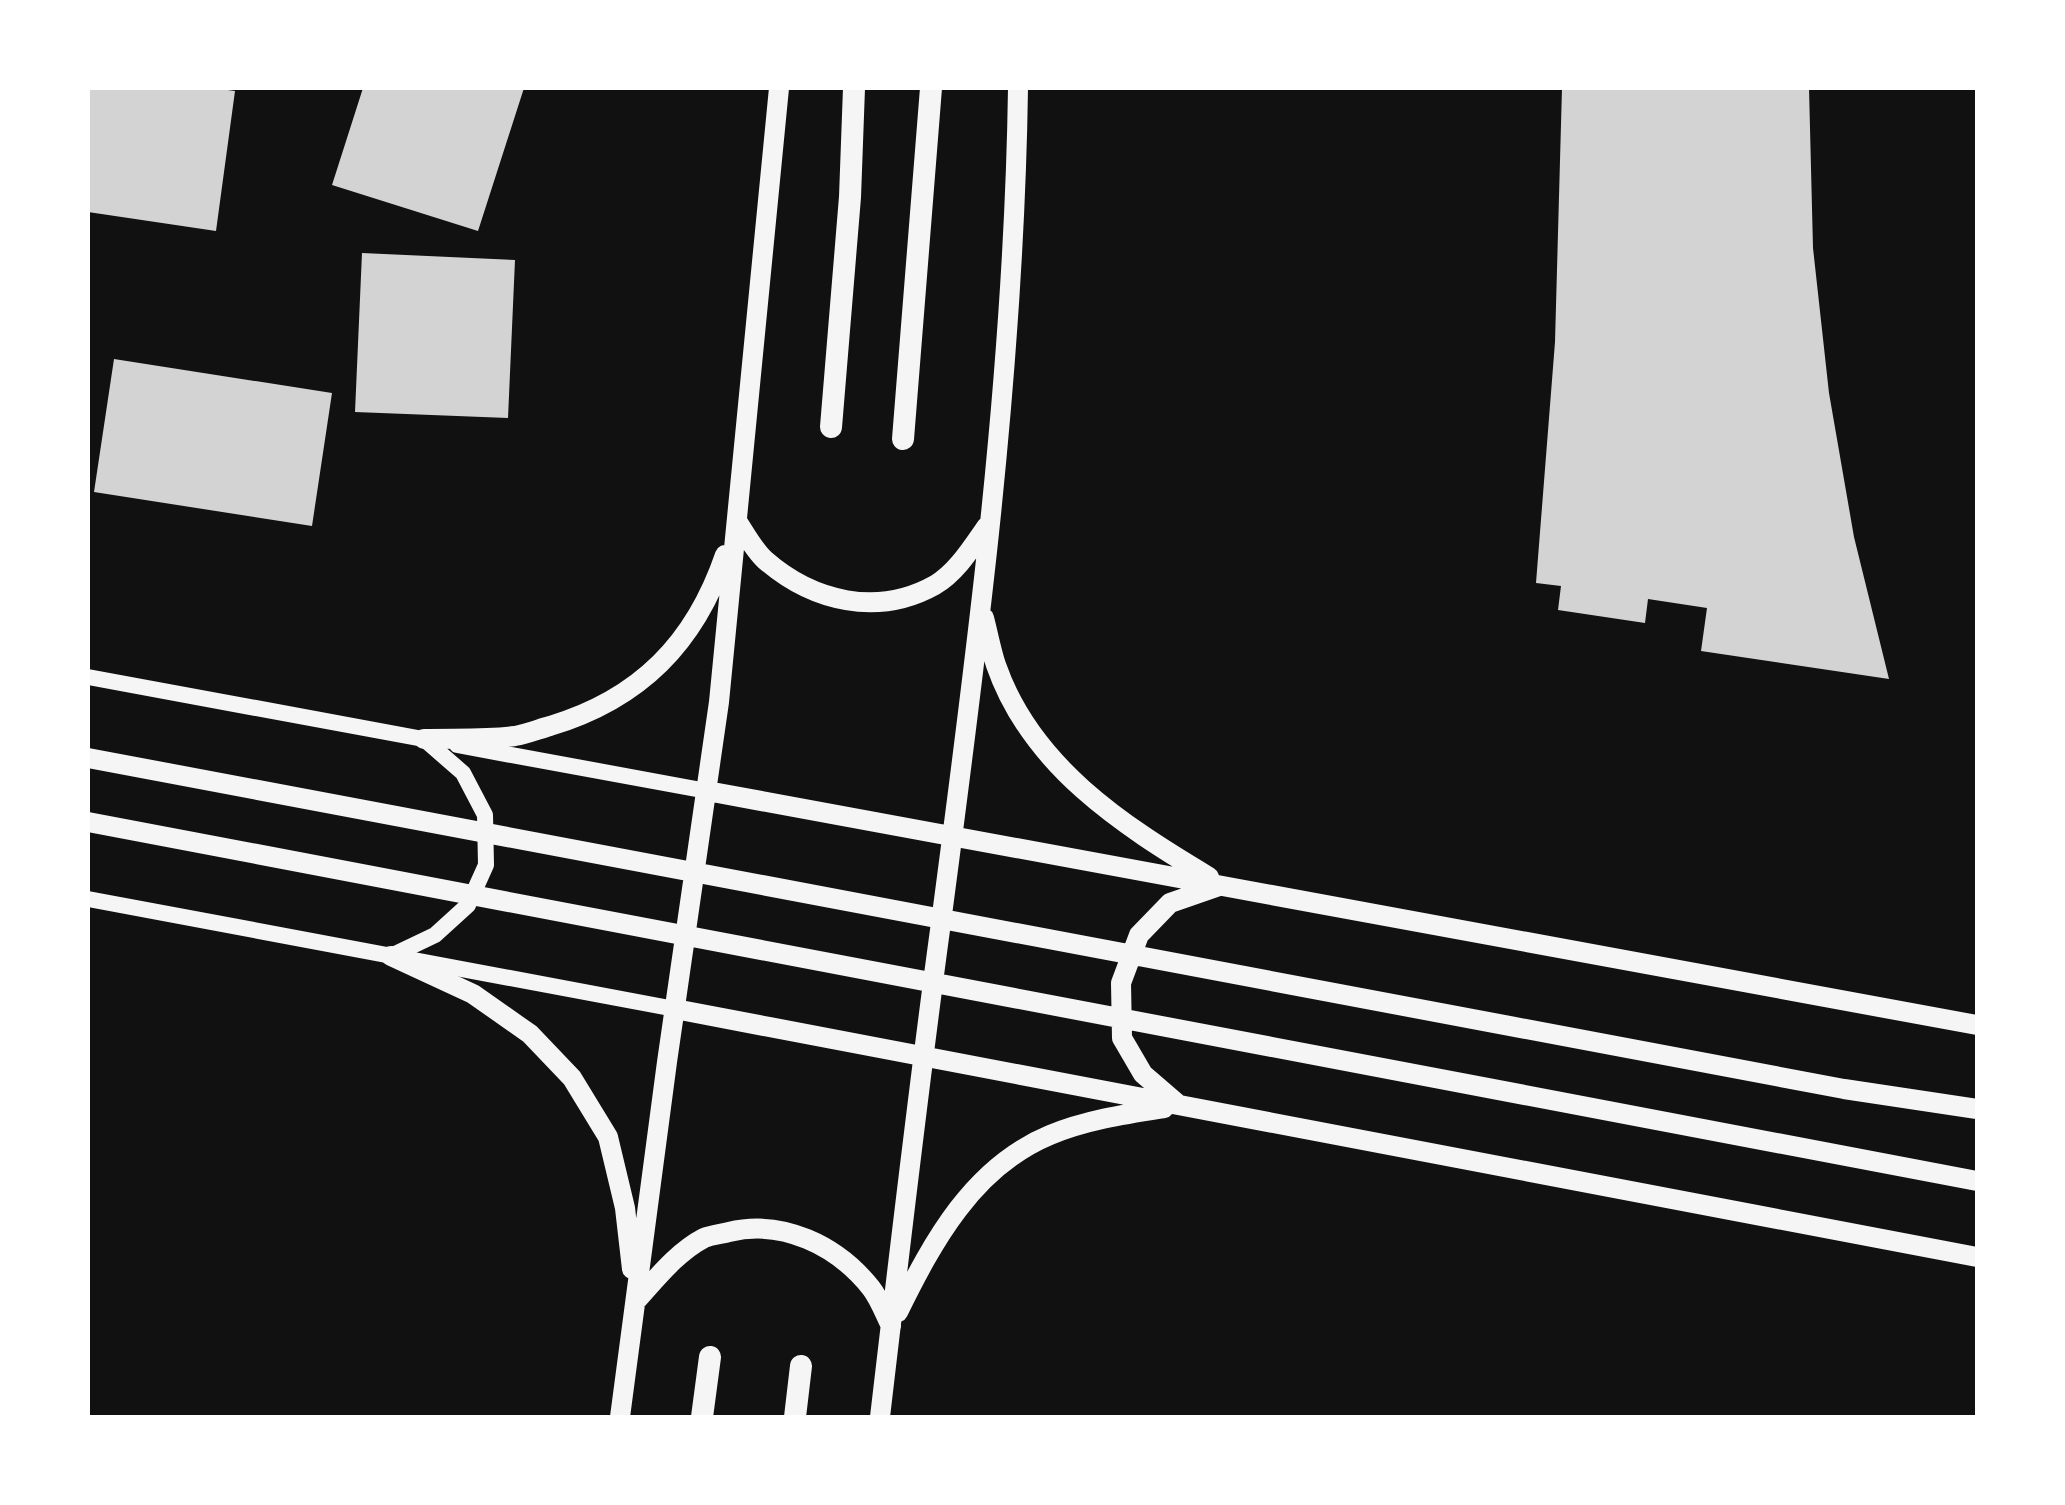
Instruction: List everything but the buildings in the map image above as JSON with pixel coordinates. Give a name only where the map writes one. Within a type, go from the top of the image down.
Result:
[{"type":"highway","points":[[831,427],[850,197],[854,88]]},
{"type":"highway","points":[[903,439],[931,88]]},
{"type":"highway","points":[[702,1417],[710,1357]]},
{"type":"highway","points":[[795,1417],[801,1366]]},
{"type":"main road","points":[[620,1417],[707,791],[779,88]]},
{"type":"main road","points":[[880,1417],[989,522],[1009,306],[1018,88]]},
{"type":"main road","points":[[737,521],[763,559],[793,581],[830,598],[871,604],[903,599],[937,584],[964,559],[989,522]]},
{"type":"main road","points":[[424,739],[516,736],[583,716],[633,687],[679,644],[712,593],[737,521]]},
{"type":"main road","points":[[980,604],[996,666],[1019,713],[1050,755],[1087,795],[1141,836],[1223,885]]},
{"type":"main road","points":[[88,677],[1977,1025]]},
{"type":"main road","points":[[391,956],[435,935],[468,905],[486,865],[485,815],[463,773],[424,739]]},
{"type":"main road","points":[[88,758],[1844,1089],[1977,1109]]},
{"type":"main road","points":[[88,822],[1833,1151],[1977,1181]]},
{"type":"main road","points":[[1180,1105],[1143,1074],[1122,1038],[1121,983],[1139,935],[1170,903],[1223,885]]},
{"type":"main road","points":[[88,899],[1977,1257]]},
{"type":"main road","points":[[391,956],[473,994],[530,1034],[572,1078],[608,1137],[625,1208],[636,1301]]},
{"type":"main road","points":[[891,1326],[928,1251],[965,1198],[1002,1164],[1049,1135],[1104,1118],[1180,1105]]},
{"type":"main road","points":[[636,1301],[669,1263],[705,1238],[744,1229],[779,1229],[810,1239],[848,1264],[873,1290],[891,1326]]}]
